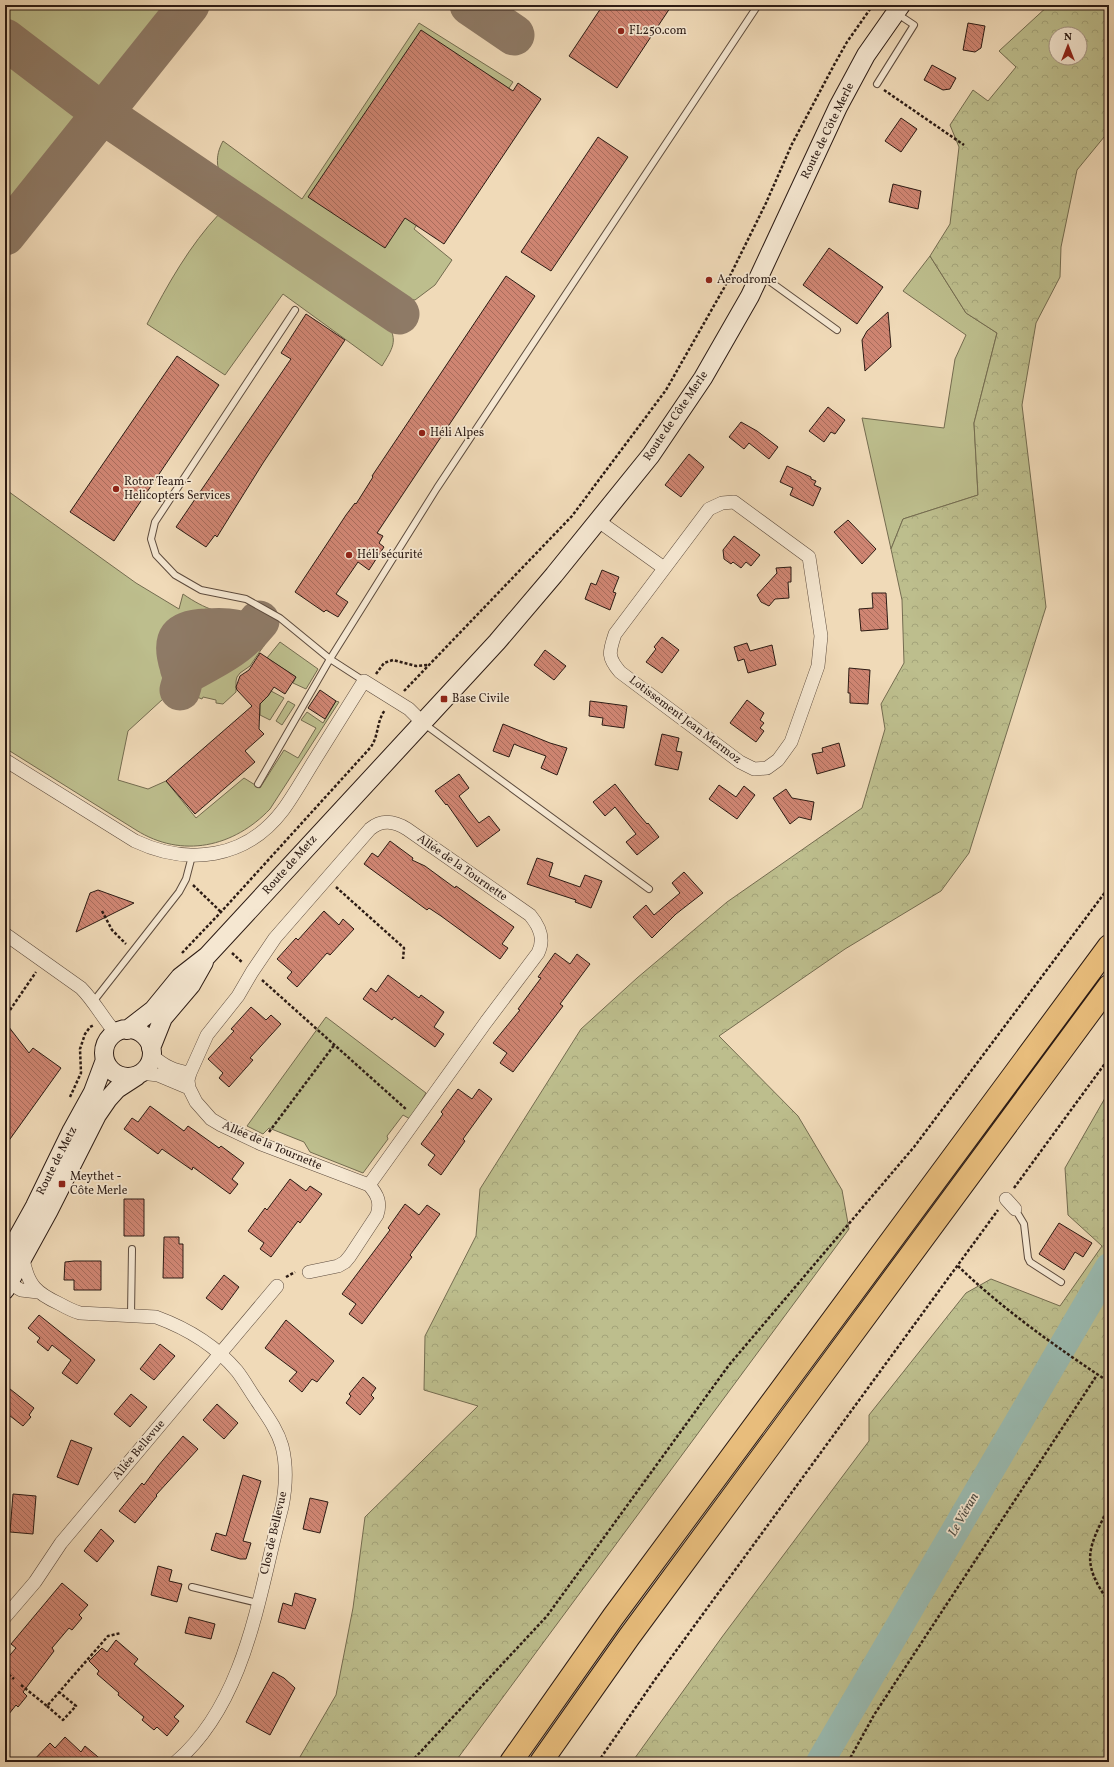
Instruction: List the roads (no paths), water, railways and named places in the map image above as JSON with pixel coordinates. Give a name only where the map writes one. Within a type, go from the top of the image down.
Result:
[{"type":"highway","points":[[510,1762],[613,1617],[1109,946]]},
{"type":"highway","points":[[540,1762],[629,1636],[1109,986]]},
{"type":"main road","name":"Route de Côte Merle","points":[[373,775],[497,642],[651,456],[703,378],[750,296],[838,107],[866,54],[898,9]]},
{"type":"main road","name":"Route de Metz","points":[[122,1031],[153,1010],[180,977],[207,956],[373,775]]},
{"type":"main road","name":"Route de Metz","points":[[151,1051],[156,1032],[162,1018],[191,985],[207,956]]},
{"type":"main road","points":[[122,1031],[139,1033],[145,1037],[151,1051],[148,1065],[139,1074],[125,1077],[118,1075],[108,1066],[105,1060],[104,1052],[110,1038],[122,1031]]},
{"type":"main road","name":"Route de Metz","points":[[7,1286],[18,1252],[72,1130],[94,1092],[105,1060]]},
{"type":"main road","name":"Route de Metz","points":[[5,1260],[18,1252],[101,1110],[117,1089],[139,1074]]},
{"type":"street","name":"Lotissement Jean Mermoz","points":[[734,502],[808,557],[821,636],[818,666],[791,742],[778,760],[767,768],[754,769],[740,762],[620,672],[611,661],[610,648],[614,634],[664,568],[709,509],[722,503],[734,502]]},
{"type":"street","points":[[597,520],[664,568]]},
{"type":"street","points":[[5,760],[150,849],[166,853],[192,856],[216,853],[241,844],[263,830],[274,820],[292,796],[366,683],[409,709],[422,722]]},
{"type":"street","name":"Allée de la Tournette","points":[[382,822],[392,822],[407,829],[530,915],[540,931],[542,946],[538,953],[486,1022],[369,1185],[261,1144],[233,1132],[212,1119],[196,1102],[189,1088],[190,1073],[207,1035],[242,991],[252,972],[275,938],[326,878],[375,825],[382,822]]},
{"type":"street","points":[[5,934],[81,988],[93,1002],[104,1020],[122,1031]]},
{"type":"street","points":[[151,1051],[162,1064],[177,1072],[190,1073]]},
{"type":"street","points":[[139,1074],[158,1075],[189,1088]]},
{"type":"street","points":[[309,1272],[338,1266],[350,1256],[379,1208],[379,1200],[369,1185]]},
{"type":"street","points":[[1006,1199],[1015,1209]]},
{"type":"street","name":"Clos de Bellevue","points":[[18,1252],[27,1275],[38,1292]]},
{"type":"street","name":"Clos de Bellevue","points":[[7,1286],[21,1290],[38,1292],[76,1312],[151,1316],[166,1321],[204,1341],[219,1353],[237,1371],[274,1428],[282,1448],[285,1471],[284,1494],[258,1603],[241,1665],[226,1697],[198,1739],[176,1762]]},
{"type":"street","name":"Allée Bellevue","points":[[5,1618],[38,1576],[56,1548],[277,1286]]},
{"type":"lane","points":[[258,784],[330,659],[437,488],[758,5]]},
{"type":"lane","points":[[876,84],[914,25],[898,9]]},
{"type":"lane","points":[[760,274],[837,330]]},
{"type":"lane","points":[[295,310],[155,522],[151,539],[156,555],[175,575],[201,590],[246,599],[280,618],[330,659],[366,683]]},
{"type":"lane","points":[[422,722],[649,889]]},
{"type":"lane","points":[[93,1002],[179,892],[186,879],[192,856]]},
{"type":"lane","points":[[1015,1209],[1024,1224],[1028,1258],[1030,1262],[1061,1282]]},
{"type":"lane","points":[[131,1315],[132,1248]]},
{"type":"lane","points":[[192,1587],[258,1603]]},
{"type":"waterway","name":"Le Viéran","points":[[820,1762],[1109,1267]]},
{"type":"place","name":"FL250.com","points":[[621,31]]},
{"type":"place","name":"Aerodrome","points":[[709,280]]},
{"type":"place","name":"Héli Alpes","points":[[422,433]]},
{"type":"place","name":"Rotor Team - Helicopters Services","points":[[116,489]]},
{"type":"place","name":"Héli sécurité","points":[[349,555]]},
{"type":"place","name":"Base Civile","points":[[444,699]]},
{"type":"place","name":"Meythet - Côte Merle","points":[[62,1184]]}]
